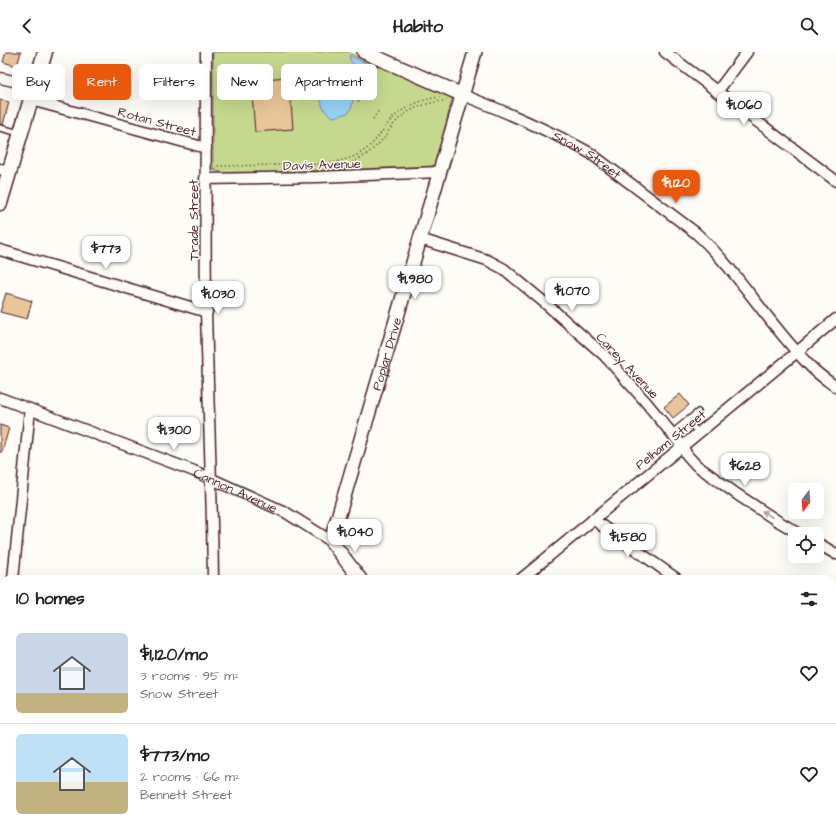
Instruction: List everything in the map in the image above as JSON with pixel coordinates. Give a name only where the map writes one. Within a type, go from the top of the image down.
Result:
[{"type":"main road","points":[[42,64],[45,52]]},
{"type":"main road","points":[[0,203],[5,170],[21,134],[31,100]]},
{"type":"street","name":"Trade Street","points":[[206,52],[206,312],[212,478],[213,575]]},
{"type":"street","name":"Snow Street","points":[[364,52],[458,97],[503,111],[572,142],[608,165],[696,233],[710,246],[797,352],[812,368],[836,387]]},
{"type":"street","name":"Poplar Drive","points":[[331,541],[440,172],[458,97],[475,52]]},
{"type":"street","points":[[665,52],[836,181]]},
{"type":"street","points":[[717,92],[747,52]]},
{"type":"street","points":[[0,78],[12,81]]},
{"type":"street","name":"Rotan Street","points":[[31,100],[206,148]]},
{"type":"street","name":"Davis Avenue","points":[[205,179],[318,177],[440,172]]},
{"type":"street","name":"Carey Avenue","points":[[420,239],[487,260],[504,269],[604,355],[672,433],[691,460],[712,477],[788,527]]},
{"type":"street","points":[[0,250],[206,312]]},
{"type":"street","name":"Pelham Street","points":[[526,575],[797,352],[836,318]]},
{"type":"street","name":"Cannon Avenue","points":[[0,398],[194,470],[285,512],[331,541],[357,575]]},
{"type":"street","points":[[13,575],[30,409]]},
{"type":"street","points":[[593,519],[671,575]]},
{"type":"street","points":[[824,547],[836,554]]},
{"type":"lane","points":[[0,128],[21,134]]},
{"type":"lane","points":[[672,433],[698,412]]},
{"type":"lane","points":[[687,421],[699,433]]},
{"type":"path","points":[[219,170],[216,169],[218,166],[319,164],[343,161],[359,154],[374,142],[400,112],[417,102],[433,98],[458,97]]},
{"type":"path","points":[[339,166],[359,159],[378,144],[395,123],[418,107],[428,103],[450,100]]},
{"type":"path","points":[[373,119],[379,110]]},
{"type":"path","points":[[381,134],[384,137]]},
{"type":"path","points":[[374,142],[378,144]]},
{"type":"path","points":[[343,161],[344,165]]},
{"type":"path","points":[[302,164],[303,168]]},
{"type":"green space","points":[[213,52],[347,52],[374,64],[281,64],[281,100],[377,100],[377,65],[452,98],[436,166],[228,174],[213,170]]},
{"type":"water","points":[[349,56],[368,64],[353,64]]},
{"type":"water","points":[[321,100],[352,100],[352,106],[348,113],[333,117],[325,111]]},
{"type":"building","points":[[6,52],[21,52],[18,64],[12,65],[3,62]]},
{"type":"building","points":[[273,78],[281,78],[281,100],[291,100],[293,129],[255,132],[253,100],[273,100]]},
{"type":"building","points":[[0,100],[9,102],[3,125],[0,124]]},
{"type":"building","points":[[6,293],[32,301],[27,319],[0,312]]},
{"type":"building","points":[[680,394],[689,405],[673,418],[664,407]]},
{"type":"building","points":[[0,425],[9,428],[2,452],[0,452]]}]
